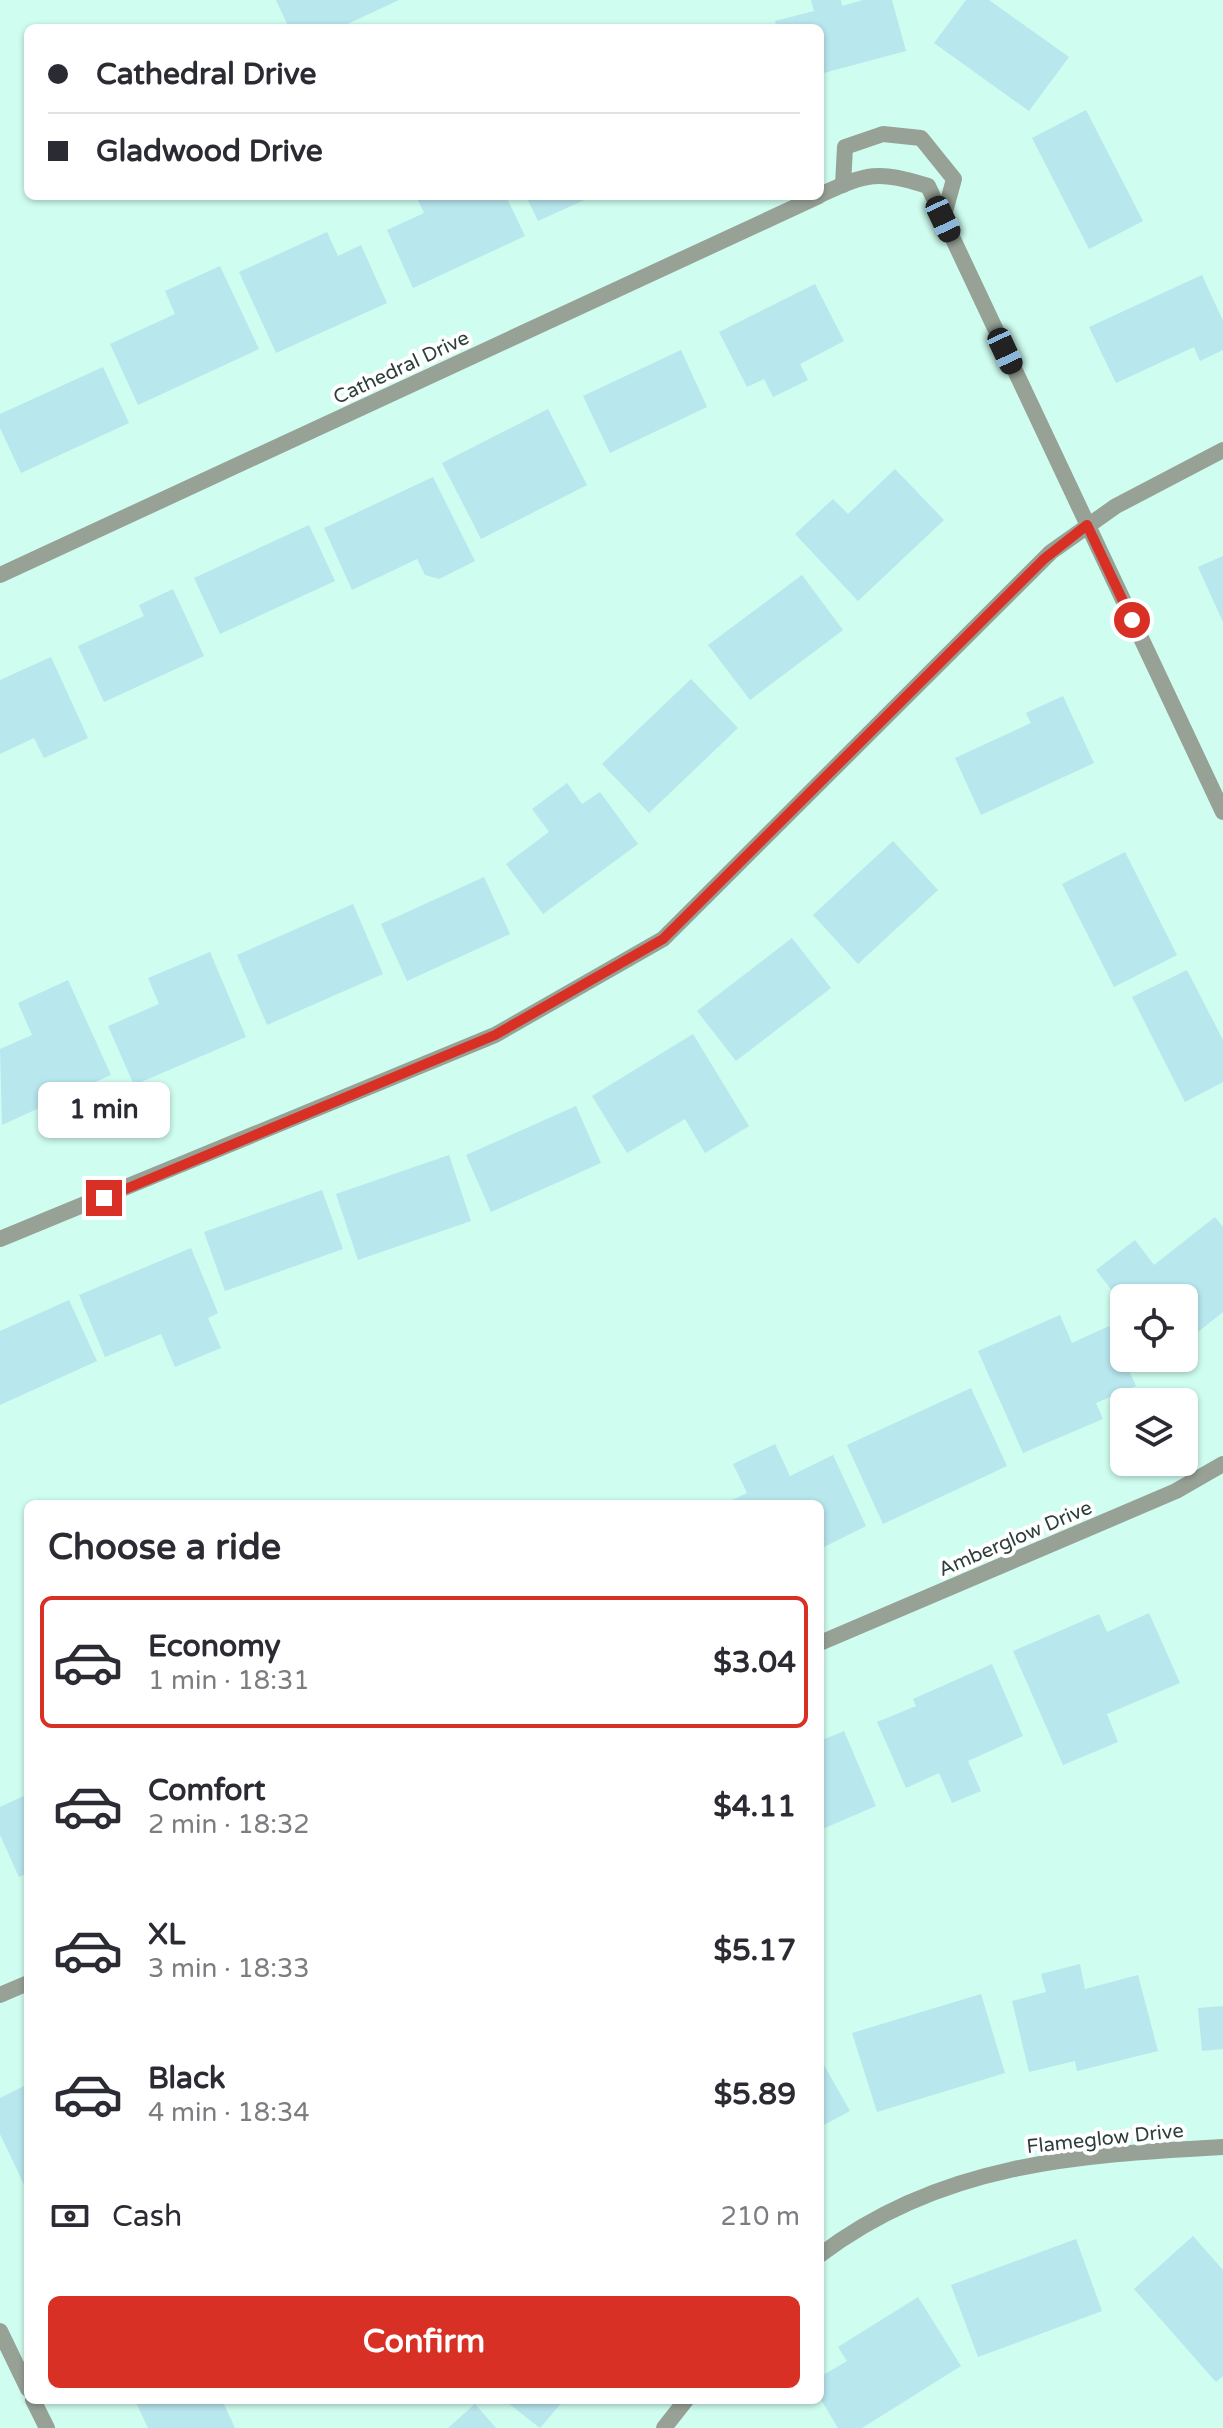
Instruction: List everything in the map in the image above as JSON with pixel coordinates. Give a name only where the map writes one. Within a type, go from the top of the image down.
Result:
[{"type":"street","points":[[843,185],[845,147],[883,134],[921,138],[954,179],[943,219]]},
{"type":"street","name":"Cathedral Drive","points":[[824,194],[861,177],[889,174],[928,186],[1223,812]]},
{"type":"street","name":"Cathedral Drive","points":[[0,575],[810,200]]},
{"type":"street","points":[[0,1239],[495,1035],[663,939],[1044,559],[1087,525],[1176,473],[1223,450]]},
{"type":"street","name":"Amberglow Drive","points":[[824,1641],[1176,1491],[1223,1464]]},
{"type":"street","points":[[0,1995],[24,1985]]},
{"type":"street","name":"Flameglow Drive","points":[[824,2252],[878,2216],[952,2182],[1035,2162],[1122,2152],[1223,2147]]},
{"type":"street","points":[[0,2331],[24,2381]]},
{"type":"street","points":[[35,2404],[47,2428]]},
{"type":"street","points":[[664,2428],[683,2404]]},
{"type":"building","points":[[276,0],[399,0],[348,24],[287,24]]},
{"type":"building","points":[[811,0],[841,0],[842,6],[863,0],[892,0],[906,51],[824,73],[824,24],[776,24],[775,21],[814,11]]},
{"type":"building","points":[[966,0],[989,0],[1069,57],[1029,111],[934,43]]},
{"type":"building","points":[[1086,110],[1143,221],[1089,249],[1032,138]]},
{"type":"building","points":[[418,200],[508,200],[525,236],[413,288],[387,230],[424,213]]},
{"type":"building","points":[[528,200],[584,200],[538,221]]},
{"type":"building","points":[[327,232],[338,256],[361,245],[387,303],[276,353],[239,272]]},
{"type":"building","points":[[220,266],[259,349],[138,405],[110,344],[175,314],[165,291]]},
{"type":"building","points":[[1202,275],[1223,321],[1223,350],[1200,361],[1194,347],[1116,383],[1089,327]]},
{"type":"building","points":[[815,284],[844,341],[800,364],[808,380],[773,397],[764,379],[747,387],[719,332]]},
{"type":"building","points":[[681,350],[707,407],[610,453],[583,396]]},
{"type":"building","points":[[103,367],[129,423],[21,473],[0,428],[0,414]]},
{"type":"building","points":[[548,409],[587,485],[481,539],[442,463]]},
{"type":"building","points":[[895,469],[944,520],[858,601],[795,534],[833,499],[848,514]]},
{"type":"building","points":[[433,477],[475,561],[439,579],[425,575],[417,559],[352,590],[324,528]]},
{"type":"building","points":[[309,525],[335,581],[220,634],[194,578]]},
{"type":"building","points":[[1223,556],[1223,622],[1198,567]]},
{"type":"building","points":[[802,575],[843,630],[750,700],[708,645]]},
{"type":"building","points":[[173,589],[204,656],[104,702],[78,646],[144,616],[139,605]]},
{"type":"building","points":[[51,657],[88,738],[44,758],[34,738],[0,754],[0,680]]},
{"type":"building","points":[[691,679],[738,728],[649,813],[602,764]]},
{"type":"building","points":[[1063,696],[1094,763],[981,815],[955,758],[1031,723],[1026,713]]},
{"type":"building","points":[[567,783],[582,804],[600,792],[638,844],[543,914],[506,864],[549,832],[532,809]]},
{"type":"building","points":[[893,841],[938,890],[858,964],[813,915]]},
{"type":"building","points":[[1125,852],[1177,955],[1114,987],[1062,884]]},
{"type":"building","points":[[484,877],[510,934],[407,981],[381,924]]},
{"type":"building","points":[[353,904],[383,974],[267,1025],[237,955]]},
{"type":"building","points":[[792,938],[831,988],[736,1061],[697,1011]]},
{"type":"building","points":[[210,952],[246,1037],[134,1085],[108,1026],[159,1004],[148,978]]},
{"type":"building","points":[[1187,970],[1223,1040],[1223,1082],[1185,1102],[1132,997]]},
{"type":"building","points":[[68,980],[111,1075],[2,1125],[0,1049],[32,1035],[18,1003]]},
{"type":"building","points":[[693,1034],[749,1126],[705,1153],[685,1119],[627,1153],[592,1096]]},
{"type":"building","points":[[576,1106],[601,1163],[491,1212],[466,1155]]},
{"type":"building","points":[[449,1155],[471,1221],[358,1260],[336,1194]]},
{"type":"building","points":[[322,1190],[343,1249],[225,1291],[204,1232]]},
{"type":"building","points":[[1215,1217],[1223,1227],[1223,1312],[1198,1332],[1198,1284],[1110,1284],[1110,1288],[1096,1270],[1135,1240],[1154,1265]]},
{"type":"building","points":[[191,1248],[218,1313],[208,1318],[221,1348],[175,1367],[161,1334],[105,1357],[79,1295]]},
{"type":"building","points":[[69,1300],[97,1361],[0,1405],[0,1331]]},
{"type":"building","points":[[1060,1315],[1072,1343],[1109,1326],[1110,1372],[1130,1372],[1136,1386],[1110,1388],[1110,1397],[1096,1403],[1103,1419],[1023,1453],[978,1351]]},
{"type":"building","points":[[971,1388],[1007,1466],[883,1524],[847,1445]]},
{"type":"building","points":[[775,1444],[790,1476],[833,1455],[866,1526],[824,1547],[824,1500],[732,1500],[747,1493],[733,1464]]},
{"type":"building","points":[[1149,1613],[1180,1683],[1107,1714],[1118,1742],[1063,1765],[1013,1651],[1099,1614],[1107,1632]]},
{"type":"building","points":[[992,1664],[1023,1736],[968,1761],[981,1791],[952,1803],[939,1773],[906,1788],[877,1722],[916,1706],[913,1699]]},
{"type":"building","points":[[844,1731],[876,1806],[824,1828],[824,1739]]},
{"type":"building","points":[[24,1796],[24,1875],[19,1877],[0,1835],[0,1807]]},
{"type":"building","points":[[1080,1964],[1085,1989],[1138,1975],[1158,2051],[1077,2071],[1075,2061],[1029,2072],[1012,2001],[1046,1992],[1041,1974]]},
{"type":"building","points":[[981,1994],[1005,2073],[877,2112],[852,2033]]},
{"type":"building","points":[[1223,2006],[1223,2049],[1202,2051],[1198,2008]]},
{"type":"building","points":[[824,2065],[850,2111],[824,2125]]},
{"type":"building","points":[[24,2086],[24,2185],[0,2134],[0,2098]]},
{"type":"building","points":[[1193,2236],[1223,2270],[1223,2376],[1216,2382],[1134,2289]]},
{"type":"building","points":[[1076,2239],[1102,2311],[978,2357],[951,2285]]},
{"type":"building","points":[[918,2297],[961,2366],[862,2428],[838,2428],[824,2404],[824,2375],[847,2361],[838,2347]]},
{"type":"building","points":[[137,2404],[224,2404],[235,2428],[148,2428]]},
{"type":"building","points":[[475,2404],[496,2428],[448,2428]]},
{"type":"building","points":[[509,2404],[561,2404],[540,2428]]},
{"type":"route","points":[[104,1198],[495,1035],[663,939],[1051,552],[1087,525],[1132,620]]}]
